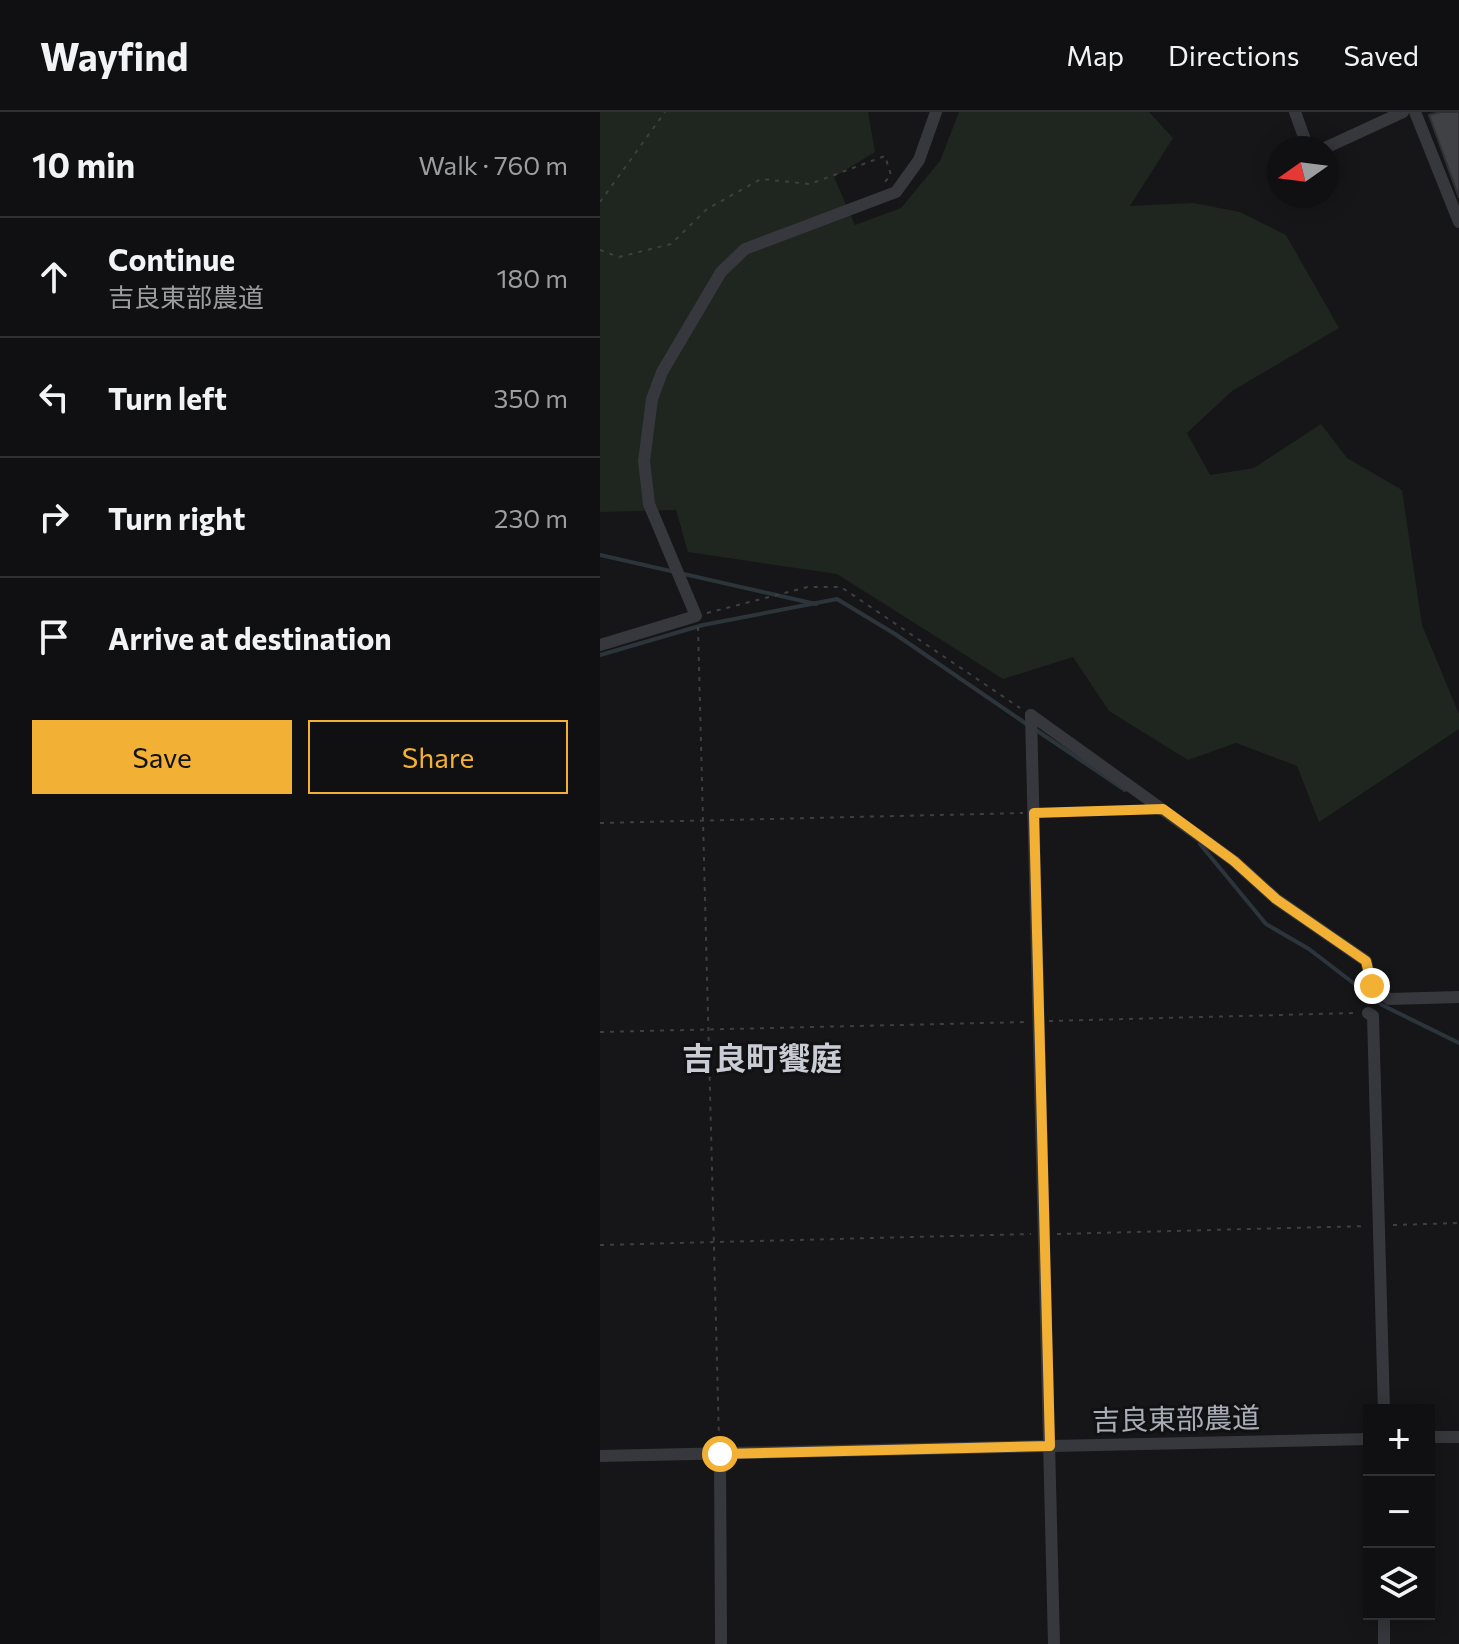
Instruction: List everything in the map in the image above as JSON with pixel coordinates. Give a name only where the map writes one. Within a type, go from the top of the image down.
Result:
[{"type":"street","points":[[600,645],[696,616],[649,504],[644,461],[652,399],[662,372],[721,272],[745,249],[896,192],[919,160],[936,112]]},
{"type":"street","points":[[1295,112],[1304,136]]},
{"type":"street","points":[[1339,142],[1403,112]]},
{"type":"street","points":[[1415,112],[1459,222]]},
{"type":"street","points":[[1031,715],[1234,861],[1276,899],[1366,961],[1372,986],[1389,999],[1459,997]]},
{"type":"street","points":[[1031,715],[1054,1644]]},
{"type":"street","points":[[1368,1013],[1373,1016],[1384,1404]]},
{"type":"street","points":[[1435,1437],[1459,1437]]},
{"type":"street","name":"吉良東部農道","points":[[600,1456],[1363,1439]]},
{"type":"street","points":[[720,1454],[721,1644]]},
{"type":"street","points":[[1384,1620],[1384,1644]]},
{"type":"path","points":[[600,202],[665,112]]},
{"type":"path","points":[[600,250],[619,257],[671,244],[707,209],[761,179],[810,184],[885,156],[891,175],[881,186]]},
{"type":"path","points":[[720,1454],[699,631],[696,616],[808,587],[841,587],[1031,715]]},
{"type":"path","points":[[600,823],[1163,809]]},
{"type":"path","points":[[600,1032],[1368,1013]]},
{"type":"path","points":[[600,1245],[1459,1223]]},
{"type":"shaded area","points":[[600,112],[868,112],[875,152],[834,177],[855,225],[901,208],[940,161],[959,112],[1149,112],[1173,138],[1130,206],[1193,203],[1240,212],[1286,235],[1339,328],[1232,391],[1187,433],[1210,475],[1254,468],[1321,424],[1347,458],[1402,490],[1422,625],[1459,714],[1459,729],[1319,822],[1297,766],[1236,743],[1188,760],[1109,711],[1073,657],[1003,679],[837,574],[688,552],[676,510],[600,512]]},
{"type":"building","points":[[1459,112],[1459,198],[1429,115]]},
{"type":"waterway","points":[[600,555],[816,604]]},
{"type":"waterway","points":[[600,655],[703,625],[837,599],[895,634],[1028,725]]},
{"type":"waterway","points":[[1036,730],[1125,790]]},
{"type":"waterway","points":[[1200,844],[1266,924],[1309,949],[1382,1005],[1459,1043]]},
{"type":"district","name":"吉良町饗庭","points":[[762,1059]]},
{"type":"route","points":[[720,1454],[1050,1446],[1034,813],[1163,809],[1234,861],[1276,899],[1366,961],[1372,986]]}]
